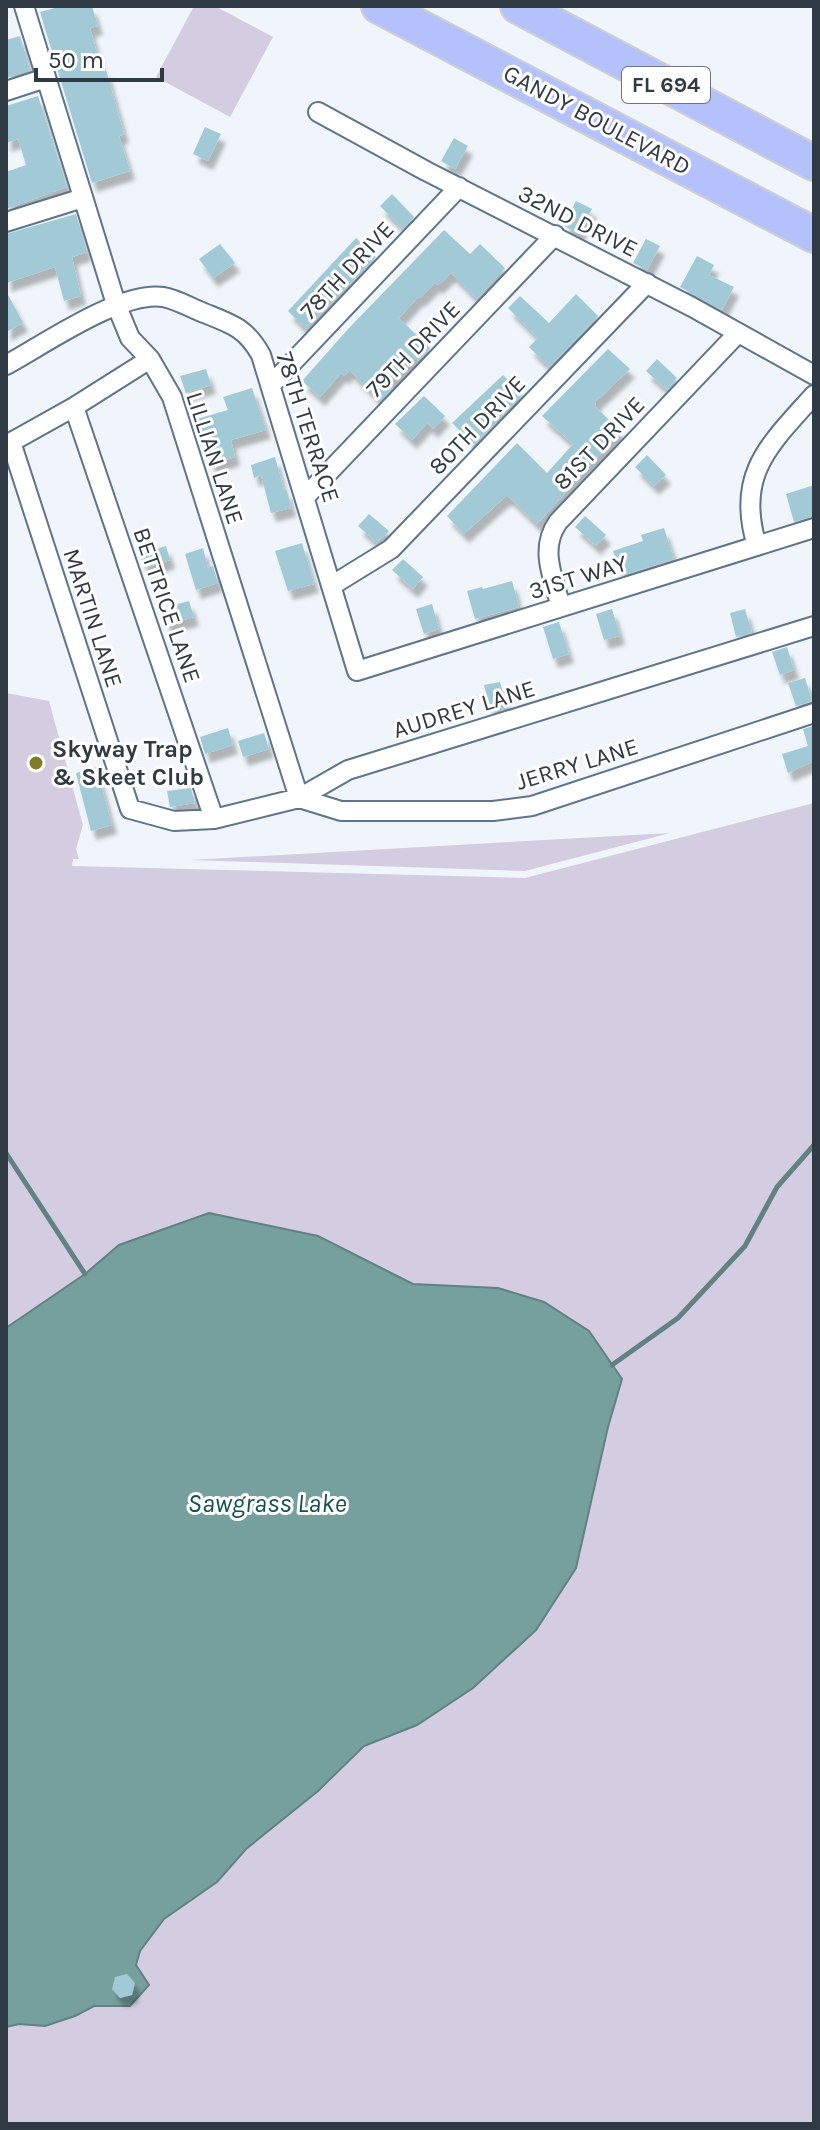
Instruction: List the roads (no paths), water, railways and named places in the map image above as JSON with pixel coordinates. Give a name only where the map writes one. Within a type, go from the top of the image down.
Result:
[{"type":"highway","name":"GANDY BOULEVARD","points":[[379,6],[814,235]]},
{"type":"highway","name":"FL 694","points":[[518,6],[814,163]]},
{"type":"street","name":"LILLIAN LANE","points":[[24,6],[116,304],[130,338],[150,359],[172,397],[299,798]]},
{"type":"street","points":[[6,91],[46,78]]},
{"type":"street","name":"32ND DRIVE","points":[[318,112],[647,283],[814,375]]},
{"type":"street","name":"78TH DRIVE","points":[[271,385],[459,187]]},
{"type":"street","points":[[6,222],[83,198]]},
{"type":"street","name":"79TH DRIVE","points":[[306,496],[555,235]]},
{"type":"street","name":"80TH DRIVE","points":[[331,586],[391,549],[647,283]]},
{"type":"street","name":"78TH TERRACE","points":[[6,365],[116,304],[142,298],[165,297],[240,327],[257,348],[271,385],[357,671]]},
{"type":"street","name":"81ST DRIVE","points":[[561,607],[547,555],[548,535],[738,333]]},
{"type":"street","points":[[8,444],[150,359]]},
{"type":"street","points":[[757,546],[750,522],[750,490],[758,464],[814,395]]},
{"type":"street","name":"BETTRICE LANE","points":[[74,407],[214,819]]},
{"type":"street","name":"MARTIN LANE","points":[[8,444],[130,809]]},
{"type":"street","name":"31ST WAY","points":[[357,671],[814,528]]},
{"type":"street","name":"AUDREY LANE","points":[[130,809],[174,821],[214,819],[299,798],[348,770],[814,626]]},
{"type":"street","name":"JERRY LANE","points":[[299,798],[341,811],[493,811],[532,806],[814,713]]},
{"type":"water","name":"Sawgrass Lake","points":[[209,1213],[318,1236],[413,1284],[498,1288],[544,1302],[589,1331],[622,1379],[576,1568],[536,1630],[473,1688],[417,1725],[364,1746],[318,1791],[246,1849],[217,1882],[164,1919],[140,1951],[136,1965],[149,1985],[130,2006],[94,2006],[45,2026],[19,2024],[6,2027],[6,1328],[85,1274],[119,1245]]},
{"type":"waterway","points":[[612,1365],[678,1318],[745,1246],[777,1187],[814,1145]]},
{"type":"waterway","points":[[6,1153],[85,1274]]},
{"type":"place","name":"Skyway Trap & Skeet Club","points":[[36,763]]}]
